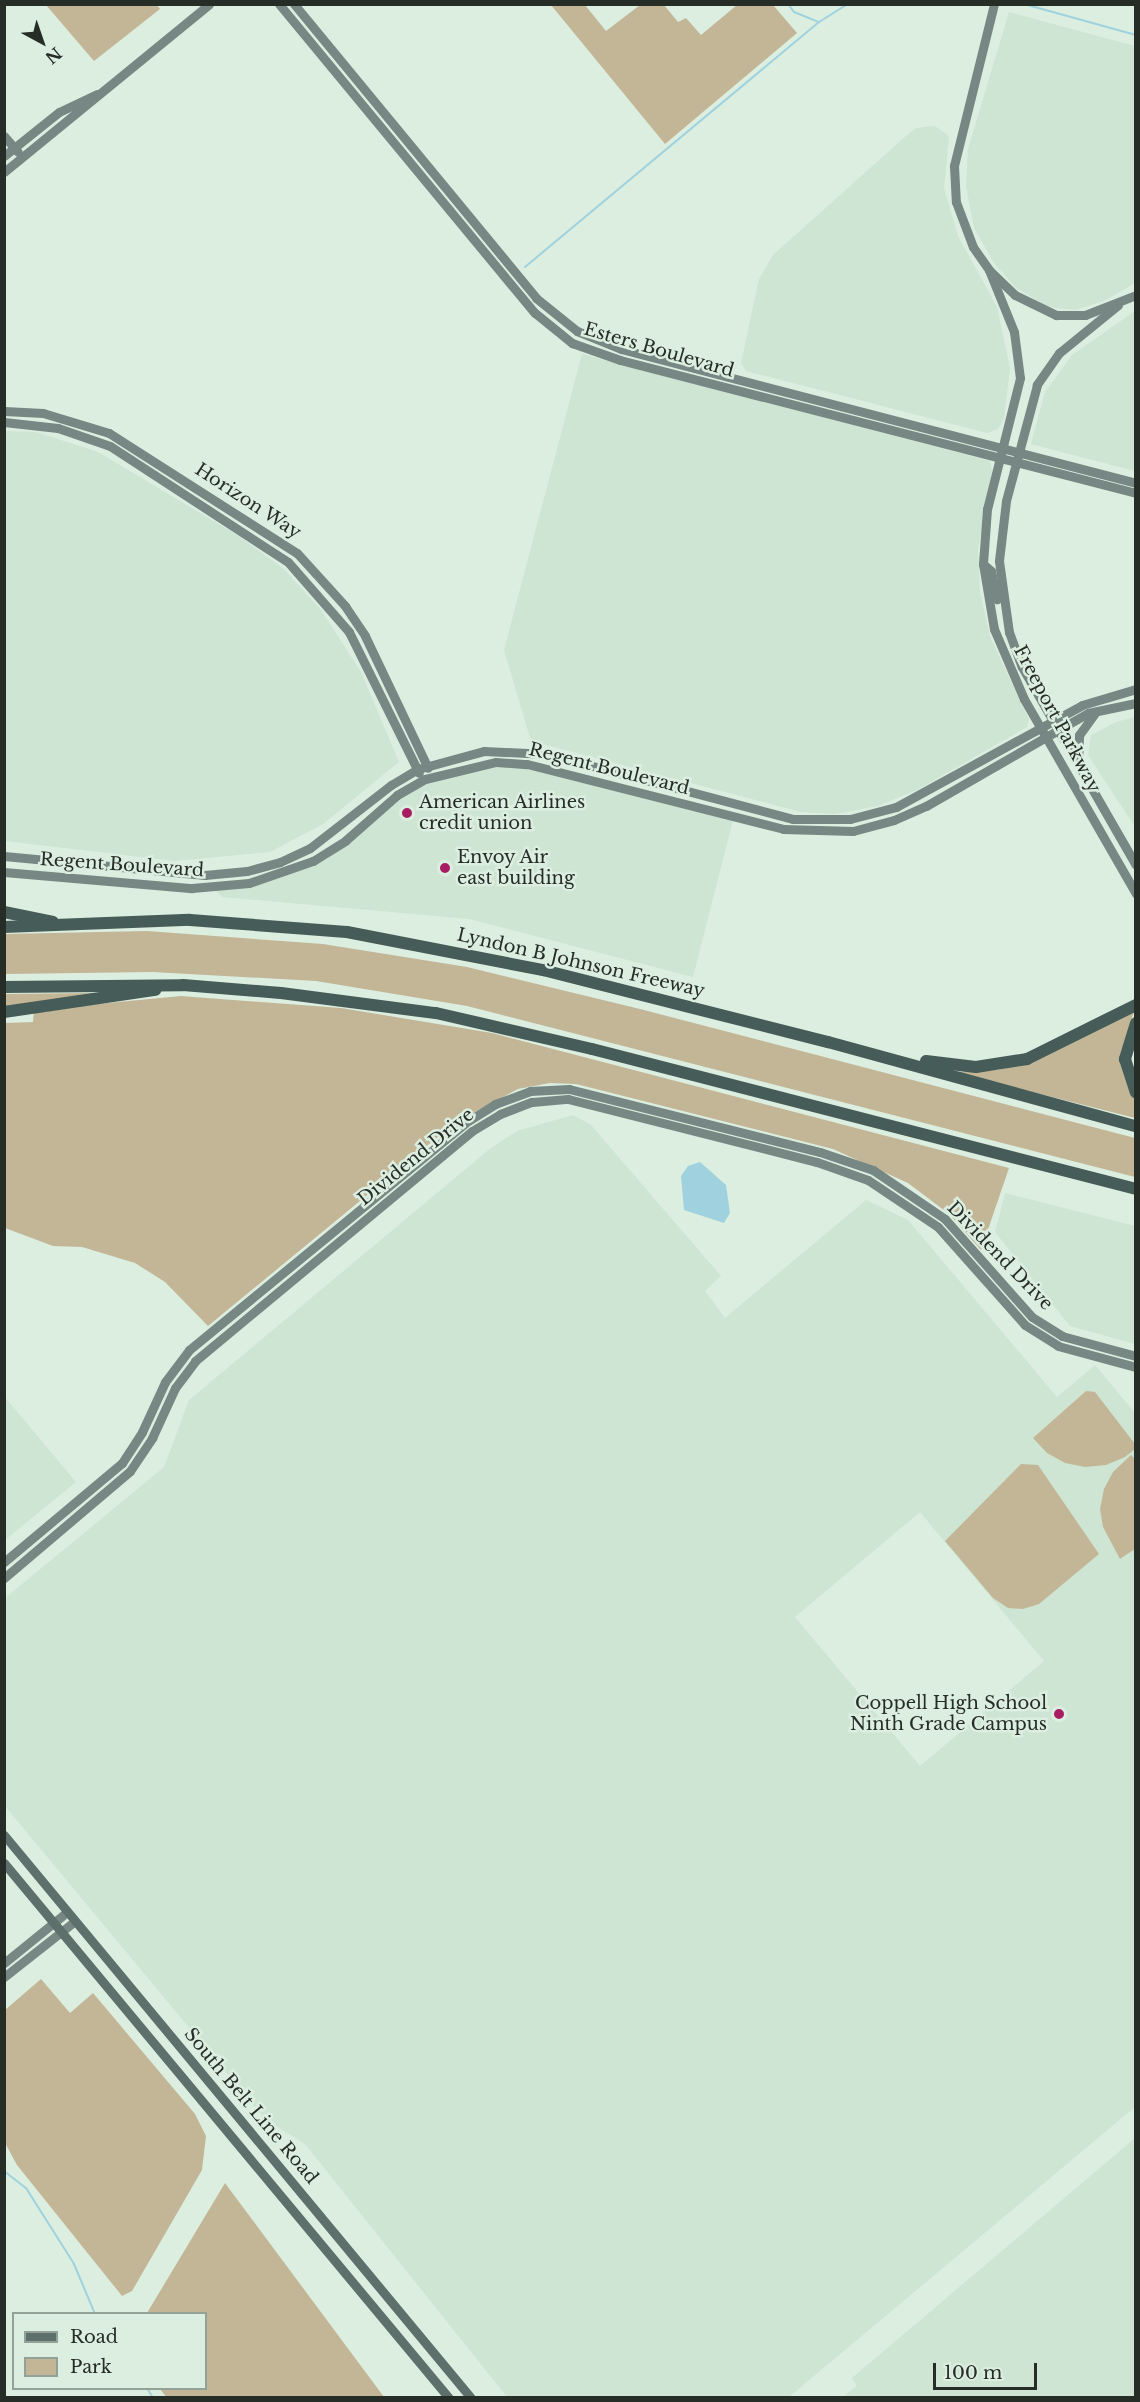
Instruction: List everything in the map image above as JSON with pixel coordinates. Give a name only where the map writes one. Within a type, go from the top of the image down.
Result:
[{"type":"highway","points":[[4,912],[69,926]]},
{"type":"highway","name":"Lyndon B Johnson Freeway","points":[[4,927],[190,920],[347,932],[543,970],[828,1042],[1136,1126]]},
{"type":"highway","points":[[4,987],[183,985],[385,1004],[489,1024],[1136,1189]]},
{"type":"highway","points":[[4,1012],[183,985]]},
{"type":"highway","points":[[828,1042],[954,1066],[993,1066],[1042,1054],[1136,1005]]},
{"type":"highway","points":[[1136,1023],[1125,1059],[1136,1092]]},
{"type":"main road","name":"South Belt Line Road","points":[[4,1835],[471,2397]]},
{"type":"main road","name":"South Belt Line Road","points":[[4,1863],[449,2397]]},
{"type":"main road","points":[[371,2305],[385,2294]]},
{"type":"street","points":[[4,172],[209,4]]},
{"type":"street","name":"Esters Boulevard","points":[[279,4],[535,313],[572,343],[605,356],[1001,461],[1136,493]]},
{"type":"street","name":"Esters Boulevard","points":[[294,4],[536,298],[570,327],[609,345],[1136,483]]},
{"type":"street","points":[[993,6],[954,166],[956,202],[973,247],[989,270],[1015,295],[1056,315],[1082,316],[1118,305],[1136,295]]},
{"type":"street","points":[[4,156],[59,112],[102,92]]},
{"type":"street","points":[[4,136],[22,157]]},
{"type":"street","name":"Freeport Parkway","points":[[989,270],[1014,332],[1020,359],[1018,399],[987,509],[983,564],[990,614],[1002,654],[1040,727],[1136,894]]},
{"type":"street","name":"Freeport Parkway","points":[[1118,305],[1070,342],[1049,365],[1037,385],[1018,452],[1000,531],[1005,611],[1022,666],[1078,770],[1136,865]]},
{"type":"street","points":[[605,356],[609,345]]},
{"type":"street","name":"Horizon Way","points":[[4,411],[43,413],[96,428],[127,442],[284,542],[345,606],[375,655],[422,767],[422,781]]},
{"type":"street","name":"Horizon Way","points":[[4,422],[82,435],[110,446],[288,562],[336,615],[359,650],[422,767],[432,776]]},
{"type":"street","points":[[162,479],[172,472]]},
{"type":"street","points":[[171,484],[172,472]]},
{"type":"street","points":[[983,564],[992,571],[997,600],[1005,611]]},
{"type":"street","points":[[336,615],[345,606]]},
{"type":"street","name":"Regent Boulevard","points":[[4,856],[205,875],[247,871],[310,848],[391,784],[422,767],[484,751],[547,754],[783,816],[834,820],[862,817],[896,807],[1040,727],[1098,698],[1136,689]]},
{"type":"street","name":"Regent Boulevard","points":[[4,872],[192,888],[249,884],[313,861],[346,840],[397,795],[422,781],[432,776],[480,764],[527,764],[783,829],[846,832],[883,824],[926,806],[1101,708],[1136,703]]},
{"type":"street","points":[[1078,770],[1079,735],[1101,708]]},
{"type":"street","name":"Dividend Drive","points":[[4,1562],[122,1463],[142,1432],[165,1382],[189,1350],[480,1113],[530,1091],[569,1089],[838,1156],[873,1170],[945,1219],[1032,1317],[1062,1336],[1132,1355]]},
{"type":"street","name":"Dividend Drive","points":[[4,1578],[130,1471],[152,1438],[175,1388],[195,1361],[485,1122],[532,1102],[568,1099],[843,1169],[868,1180],[938,1227],[1010,1311],[1033,1331],[1058,1346],[1131,1366]]},
{"type":"street","points":[[666,1124],[669,1114]]},
{"type":"street","points":[[1131,1366],[1132,1355]]},
{"type":"street","points":[[38,1534],[46,1544]]},
{"type":"street","points":[[4,1964],[67,1912]]},
{"type":"street","points":[[4,1977],[75,1921]]},
{"type":"shaded area","points":[[1009,12],[1135,46],[1135,283],[1106,300],[1076,310],[1048,307],[1016,288],[994,263],[974,228],[966,186],[968,149]]},
{"type":"shaded area","points":[[935,126],[949,136],[944,188],[958,236],[997,307],[1010,368],[1004,419],[998,429],[987,433],[746,371],[741,363],[759,279],[773,255],[907,135],[916,128]]},
{"type":"shaded area","points":[[1135,311],[1135,471],[1031,444],[1045,392],[1072,355]]},
{"type":"shaded area","points":[[582,354],[990,461],[992,472],[978,550],[980,593],[991,639],[1029,719],[1027,727],[917,790],[878,806],[835,814],[801,812],[531,741],[504,650]]},
{"type":"shaded area","points":[[5,431],[36,432],[98,452],[237,535],[284,569],[321,610],[361,672],[399,762],[323,824],[270,852],[175,861],[5,841]]},
{"type":"shaded area","points":[[1136,717],[1135,827],[1088,755],[1091,735],[1116,722]]},
{"type":"shaded area","points":[[507,762],[734,816],[693,977],[469,919],[222,897],[213,888],[313,861],[425,779]]},
{"type":"shaded area","points":[[573,1115],[591,1125],[721,1276],[705,1291],[725,1318],[866,1200],[908,1220],[1057,1397],[1095,1365],[1135,1413],[1135,2107],[789,2397],[507,2397],[305,2144],[265,2119],[5,1806],[4,1599],[164,1467],[189,1400],[491,1148],[517,1131]],"holes":[[[920,1512],[1044,1661],[920,1766],[795,1617]]]},
{"type":"shaded area","points":[[1005,1193],[1135,1226],[1135,1344],[1070,1326],[995,1232]]},
{"type":"shaded area","points":[[4,1396],[76,1482],[5,1540],[4,1540]]},
{"type":"shaded area","points":[[1135,2138],[1135,2397],[843,2397],[857,2386],[852,2378]]},
{"type":"green space","points":[[156,4],[160,9],[94,61],[46,5]]},
{"type":"green space","points":[[551,5],[585,5],[606,31],[640,5],[664,5],[678,22],[686,18],[701,35],[737,5],[773,5],[797,33],[665,144]]},
{"type":"green space","points":[[147,931],[323,944],[467,967],[640,1009],[1135,1138],[1135,1177],[467,1006],[316,981],[152,972],[5,974],[5,934]]},
{"type":"green space","points":[[97,993],[5,1007],[4,994]]},
{"type":"green space","points":[[181,996],[341,1008],[492,1033],[1009,1168],[981,1250],[949,1214],[908,1183],[833,1149],[576,1084],[550,1083],[518,1089],[456,1122],[208,1326],[165,1282],[135,1263],[82,1247],[53,1246],[5,1228],[4,1023],[33,1022],[34,1010]]},
{"type":"green space","points":[[1135,1008],[1123,1047],[1135,1097],[1135,1118],[954,1072],[998,1070],[1037,1060]]},
{"type":"green space","points":[[1086,1391],[1095,1392],[1135,1444],[1135,1449],[1125,1457],[1106,1465],[1085,1467],[1065,1463],[1047,1453],[1033,1438]]},
{"type":"green space","points":[[1131,1455],[1136,1460],[1135,1549],[1120,1559],[1103,1527],[1100,1509],[1104,1489],[1113,1472]]},
{"type":"green space","points":[[1021,1464],[1038,1465],[1099,1554],[1039,1604],[1023,1609],[1008,1608],[993,1598],[945,1541]]},
{"type":"green space","points":[[41,1979],[70,2013],[93,1993],[195,2114],[206,2136],[202,2170],[132,2291],[122,2296],[17,2165],[5,2143],[5,2010]]},
{"type":"green space","points":[[225,2183],[384,2397],[167,2398],[161,2390],[207,2390],[207,2312],[148,2312]]},
{"type":"water","points":[[700,1162],[726,1185],[730,1213],[724,1223],[684,1210],[681,1176],[688,1166]]},
{"type":"waterway","points":[[788,4],[794,12],[819,22]]},
{"type":"waterway","points":[[525,267],[819,22],[848,4]]},
{"type":"waterway","points":[[1024,4],[1136,35]]},
{"type":"waterway","points":[[4,2171],[26,2188],[74,2264],[94,2312]]},
{"type":"waterway","points":[[148,2390],[153,2398]]},
{"type":"place","name":"American Airlines credit union","points":[[407,813]]},
{"type":"place","name":"Envoy Air east building","points":[[445,868]]},
{"type":"place","name":"Coppell High School Ninth Grade Campus","points":[[1059,1714]]}]
